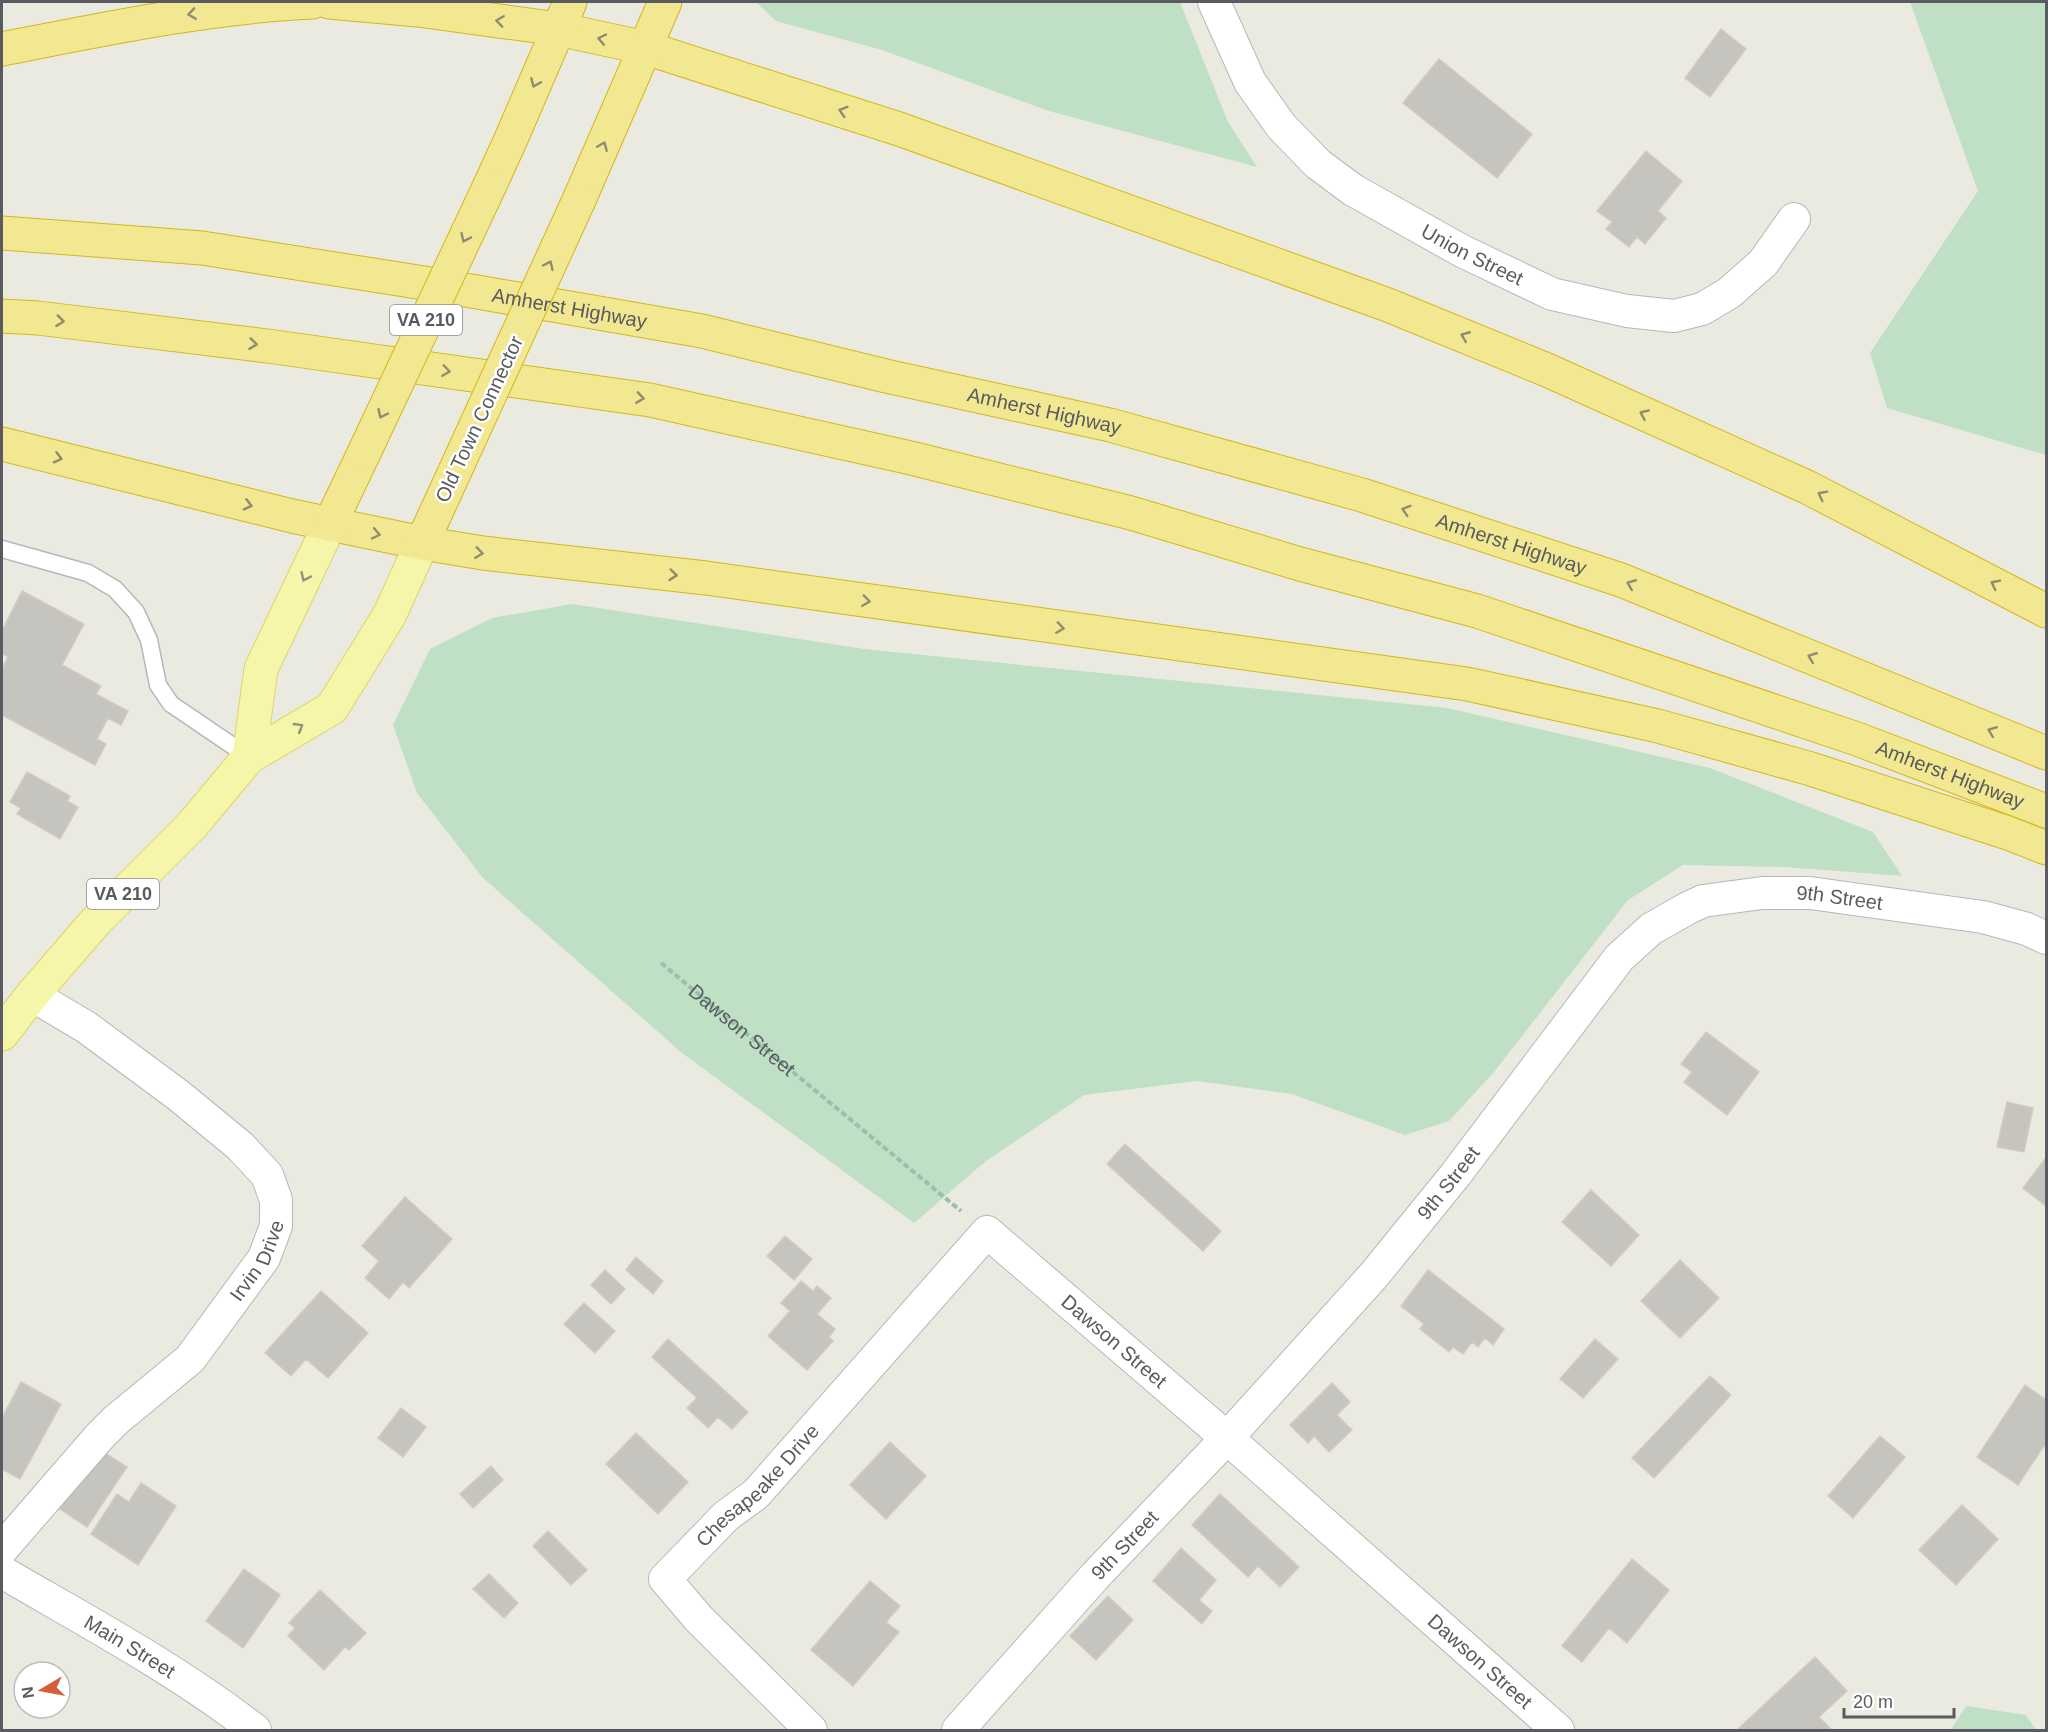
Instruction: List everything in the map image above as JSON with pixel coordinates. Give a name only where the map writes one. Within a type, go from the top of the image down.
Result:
[{"type":"highway","points":[[2,49],[149,21],[261,4],[313,2]]},
{"type":"highway","points":[[329,2],[418,10],[564,15],[646,48],[899,129],[1388,305],[1546,370],[1807,487],[2046,611]]},
{"type":"highway","name":"Old Town Connector","points":[[422,543],[579,200],[665,2]]},
{"type":"highway","name":"VA 210","points":[[330,524],[511,139],[564,15]]},
{"type":"highway","name":"Amherst Highway","points":[[2,233],[202,248],[443,286],[702,331],[886,376],[1110,425],[1362,495],[1621,580],[2046,753]]},
{"type":"highway","name":"Amherst Highway","points":[[2,316],[38,318],[275,347],[650,400],[911,458],[1131,513],[1300,564],[1477,611],[1857,739],[2046,811]]},
{"type":"highway","points":[[2,444],[330,524],[483,553],[706,578],[1467,684],[1658,726],[1800,766],[2008,833],[2046,848]]},
{"type":"main road","name":"VA 210","points":[[249,757],[261,669],[330,524]]},
{"type":"main road","name":"Old Town Connector","points":[[2,1034],[32,995],[97,920],[194,824],[249,757],[332,708],[390,615],[422,543]]},
{"type":"street","name":"Union Street","points":[[1214,2],[1250,82],[1281,126],[1318,164],[1353,190],[1462,251],[1552,294],[1627,311],[1674,316],[1702,309],[1729,293],[1763,263],[1794,219]]},
{"type":"street","name":"9th Street","points":[[958,1731],[1096,1575],[1227,1438],[1374,1275],[1456,1174],[1619,958],[1651,929],[1703,901],[1762,893],[1810,893],[1983,917],[2046,938]]},
{"type":"street","name":"Irvin Drive","points":[[2,1549],[100,1436],[190,1359],[264,1258],[276,1226],[276,1200],[267,1175],[240,1146],[178,1095],[95,1034],[32,995]]},
{"type":"street","name":"Dawson Street","points":[[987,1232],[1227,1438],[1558,1731]]},
{"type":"street","name":"Chesapeake Drive","points":[[811,1731],[699,1619],[665,1579],[726,1516],[756,1494],[987,1232]]},
{"type":"street","name":"Main Street","points":[[2,1572],[147,1657],[220,1703],[255,1731]]},
{"type":"lane","points":[[2,549],[88,573],[115,589],[136,612],[149,640],[158,685],[171,704],[249,757]]},
{"type":"path","name":"Dawson Street","points":[[661,963],[987,1232]]},
{"type":"green space","points":[[756,2],[1180,2],[1228,122],[1257,167],[1049,111],[882,50],[776,21]]},
{"type":"green space","points":[[1910,2],[2046,2],[2046,455],[1887,408],[1870,353],[1978,191]]},
{"type":"green space","points":[[572,604],[864,649],[1447,708],[1710,768],[1873,832],[1902,876],[1785,867],[1683,865],[1628,900],[1494,1072],[1449,1121],[1405,1135],[1292,1094],[1197,1081],[1084,1095],[986,1161],[914,1223],[682,1053],[483,878],[417,793],[393,725],[430,649],[492,618]]},
{"type":"green space","points":[[1966,1706],[2026,1715],[2036,1730],[1951,1730]]},
{"type":"building","points":[[1721,29],[1746,49],[1710,97],[1685,78]]},
{"type":"building","points":[[1439,59],[1532,134],[1497,178],[1403,103]]},
{"type":"building","points":[[1646,151],[1682,181],[1658,211],[1666,218],[1645,244],[1637,237],[1629,247],[1606,229],[1612,222],[1597,211]]},
{"type":"building","points":[[22,591],[84,624],[62,665],[101,686],[96,694],[128,711],[121,725],[108,718],[97,739],[106,744],[95,765],[2,715],[2,669],[8,657],[2,653],[2,631]]},
{"type":"building","points":[[27,772],[70,796],[67,801],[78,807],[60,839],[17,814],[21,808],[10,802]]},
{"type":"building","points":[[1706,1032],[1759,1072],[1727,1115],[1684,1082],[1692,1072],[1681,1064]]},
{"type":"building","points":[[2007,1102],[2033,1108],[2024,1152],[1997,1147]]},
{"type":"building","points":[[1125,1144],[1221,1231],[1203,1251],[1107,1164]]},
{"type":"building","points":[[2046,1160],[2046,1206],[2023,1188]]},
{"type":"building","points":[[1591,1190],[1639,1235],[1611,1266],[1562,1222]]},
{"type":"building","points":[[405,1197],[452,1239],[409,1288],[403,1282],[389,1299],[365,1278],[379,1261],[362,1246]]},
{"type":"building","points":[[785,1236],[812,1259],[794,1280],[767,1256]]},
{"type":"building","points":[[636,1257],[663,1281],[653,1294],[626,1270]]},
{"type":"building","points":[[1680,1260],[1719,1298],[1680,1338],[1641,1301]]},
{"type":"building","points":[[605,1270],[625,1289],[611,1304],[591,1285]]},
{"type":"building","points":[[1428,1270],[1504,1329],[1493,1345],[1485,1338],[1478,1347],[1472,1342],[1463,1354],[1453,1347],[1449,1352],[1420,1329],[1424,1324],[1401,1306]]},
{"type":"building","points":[[801,1281],[813,1291],[817,1286],[831,1298],[817,1314],[835,1329],[829,1337],[833,1341],[807,1370],[768,1336],[790,1311],[781,1303]]},
{"type":"building","points":[[321,1291],[368,1333],[328,1378],[306,1359],[291,1376],[265,1353]]},
{"type":"building","points":[[584,1303],[615,1331],[595,1353],[564,1324]]},
{"type":"building","points":[[668,1339],[748,1412],[732,1429],[718,1417],[708,1428],[687,1408],[697,1398],[652,1357]]},
{"type":"building","points":[[1595,1339],[1618,1359],[1583,1398],[1560,1379]]},
{"type":"building","points":[[1710,1376],[1731,1395],[1654,1478],[1632,1458]]},
{"type":"building","points":[[21,1382],[61,1404],[20,1479],[2,1469],[2,1418]]},
{"type":"building","points":[[1332,1383],[1350,1402],[1337,1415],[1352,1430],[1329,1452],[1314,1436],[1308,1443],[1290,1425]]},
{"type":"building","points":[[2025,1385],[2046,1400],[2046,1443],[2018,1485],[1977,1457]]},
{"type":"building","points":[[401,1408],[426,1427],[403,1457],[378,1438]]},
{"type":"building","points":[[636,1433],[688,1482],[658,1514],[606,1464]]},
{"type":"building","points":[[1880,1436],[1905,1457],[1853,1518],[1828,1496]]},
{"type":"building","points":[[890,1442],[926,1476],[886,1519],[850,1485]]},
{"type":"building","points":[[102,1451],[127,1467],[87,1527],[54,1505]]},
{"type":"building","points":[[491,1466],[503,1480],[473,1508],[460,1494]]},
{"type":"building","points":[[141,1483],[176,1506],[138,1565],[91,1534],[117,1494],[129,1502]]},
{"type":"building","points":[[1220,1494],[1299,1567],[1280,1587],[1258,1566],[1248,1577],[1192,1525]]},
{"type":"building","points":[[1962,1505],[1998,1539],[1956,1585],[1919,1550]]},
{"type":"building","points":[[548,1531],[587,1570],[571,1585],[533,1546]]},
{"type":"building","points":[[1181,1548],[1216,1580],[1199,1600],[1212,1611],[1202,1624],[1153,1581]]},
{"type":"building","points":[[1632,1559],[1669,1590],[1627,1643],[1609,1628],[1582,1662],[1562,1646]]},
{"type":"building","points":[[244,1569],[280,1595],[243,1648],[206,1621]]},
{"type":"building","points":[[489,1574],[518,1603],[504,1618],[473,1589]]},
{"type":"building","points":[[870,1581],[900,1606],[886,1622],[899,1632],[853,1686],[811,1650]]},
{"type":"building","points":[[320,1590],[366,1633],[349,1650],[345,1647],[324,1670],[288,1636],[295,1628],[289,1623]]},
{"type":"building","points":[[1108,1596],[1133,1620],[1096,1660],[1070,1636]]},
{"type":"building","points":[[1815,1657],[1847,1691],[1819,1717],[1832,1730],[1737,1730]]}]
